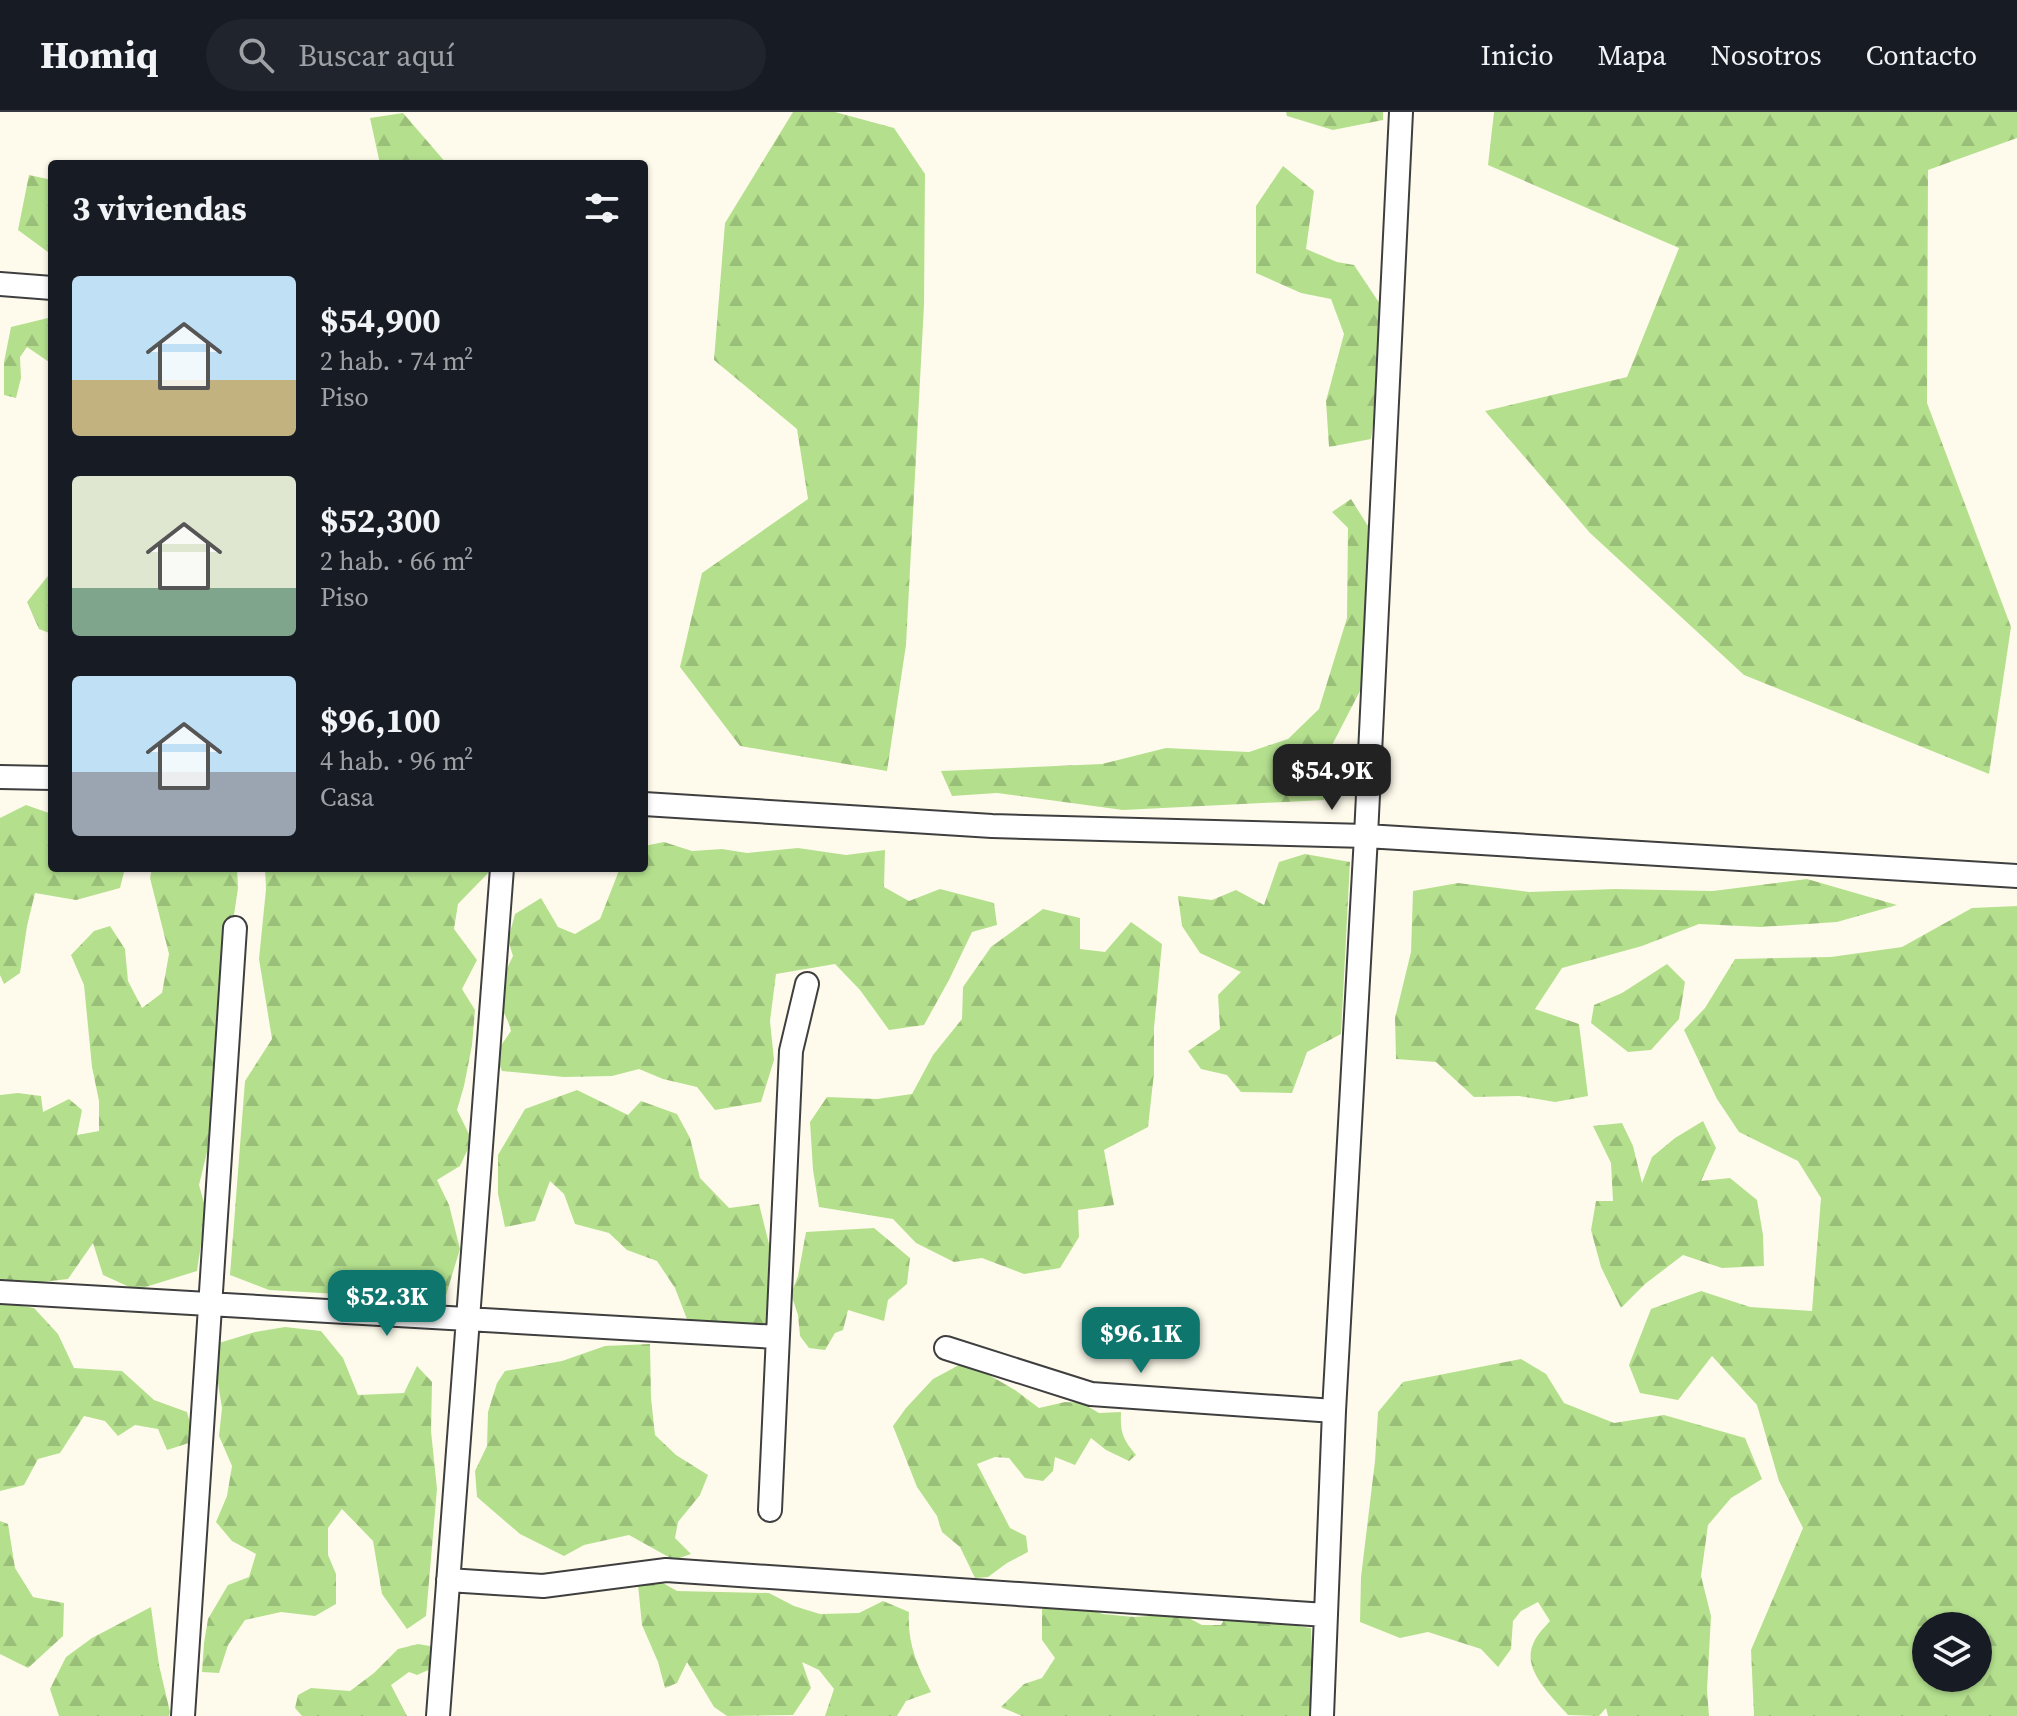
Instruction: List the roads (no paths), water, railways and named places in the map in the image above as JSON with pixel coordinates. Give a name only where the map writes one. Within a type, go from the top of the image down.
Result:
[{"type":"street","points":[[1322,1716],[1334,1411],[1401,112]]},
{"type":"street","points":[[0,284],[48,288]]},
{"type":"street","points":[[0,777],[48,778]]},
{"type":"street","points":[[648,804],[992,826],[1366,836],[2017,876]]},
{"type":"street","points":[[438,1716],[502,872]]},
{"type":"street","points":[[183,1716],[235,928]]},
{"type":"street","points":[[770,1510],[791,1051],[807,984]]},
{"type":"street","points":[[0,1292],[777,1337]]},
{"type":"street","points":[[946,1348],[1091,1394],[1334,1411]]},
{"type":"street","points":[[448,1580],[543,1586],[666,1570],[1326,1615]]}]
